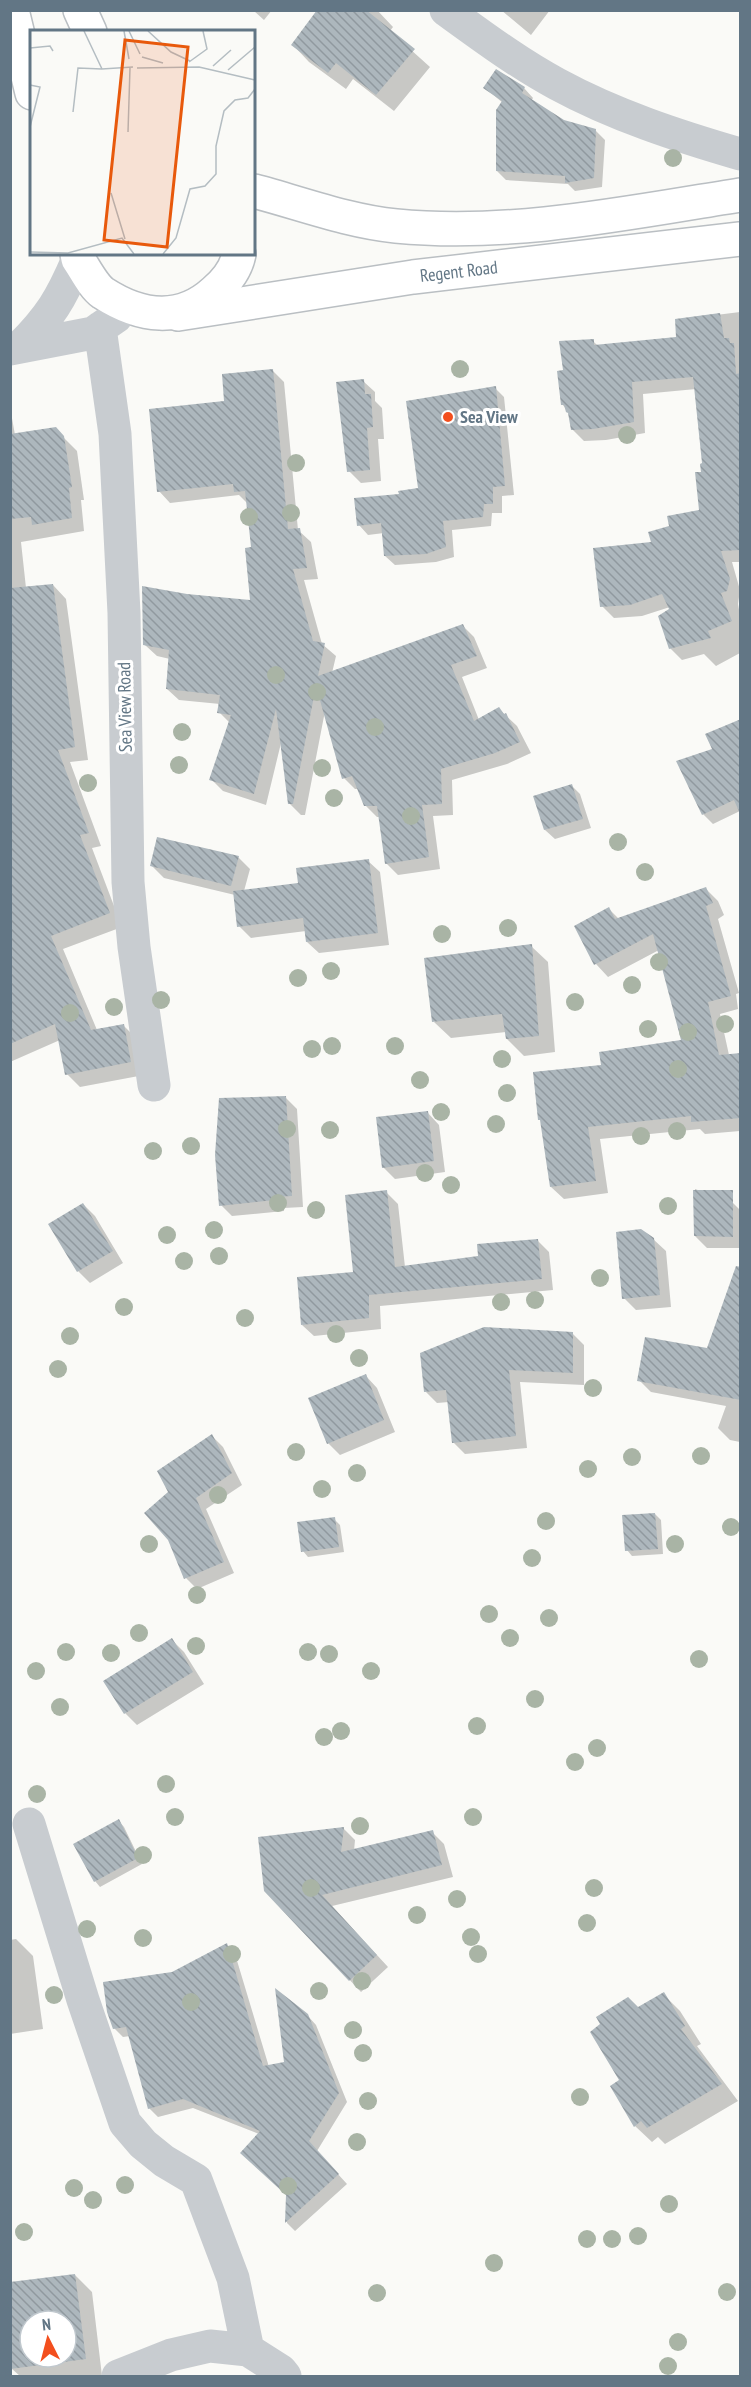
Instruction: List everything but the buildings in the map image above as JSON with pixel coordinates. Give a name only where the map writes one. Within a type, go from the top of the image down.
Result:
[{"type":"main road","points":[[12,10],[30,85]]},
{"type":"main road","points":[[80,10],[89,30]]},
{"type":"main road","points":[[255,191],[342,216],[394,225],[457,228],[525,226],[741,195]]},
{"type":"main road","name":"Regent Road","points":[[78,256],[101,291],[128,306],[154,314],[177,314],[413,277],[741,239]]},
{"type":"main road","points":[[177,314],[207,298],[226,282],[238,255]]},
{"type":"street","points":[[446,10],[508,54],[557,84],[621,115],[741,154]]},
{"type":"street","points":[[15,348],[46,321],[64,291],[78,256]]},
{"type":"street","points":[[15,348],[93,333],[128,306]]},
{"type":"street","name":"Sea View Road","points":[[100,328],[115,434],[124,613],[128,882],[134,947],[154,1085]]},
{"type":"street","points":[[29,1824],[83,2000],[125,2122],[150,2150],[196,2180],[233,2278],[248,2350]]},
{"type":"street","points":[[118,2376],[171,2355],[210,2346],[248,2350],[285,2376]]},
{"type":"place","name":"Sea View","points":[[448,417]]}]
